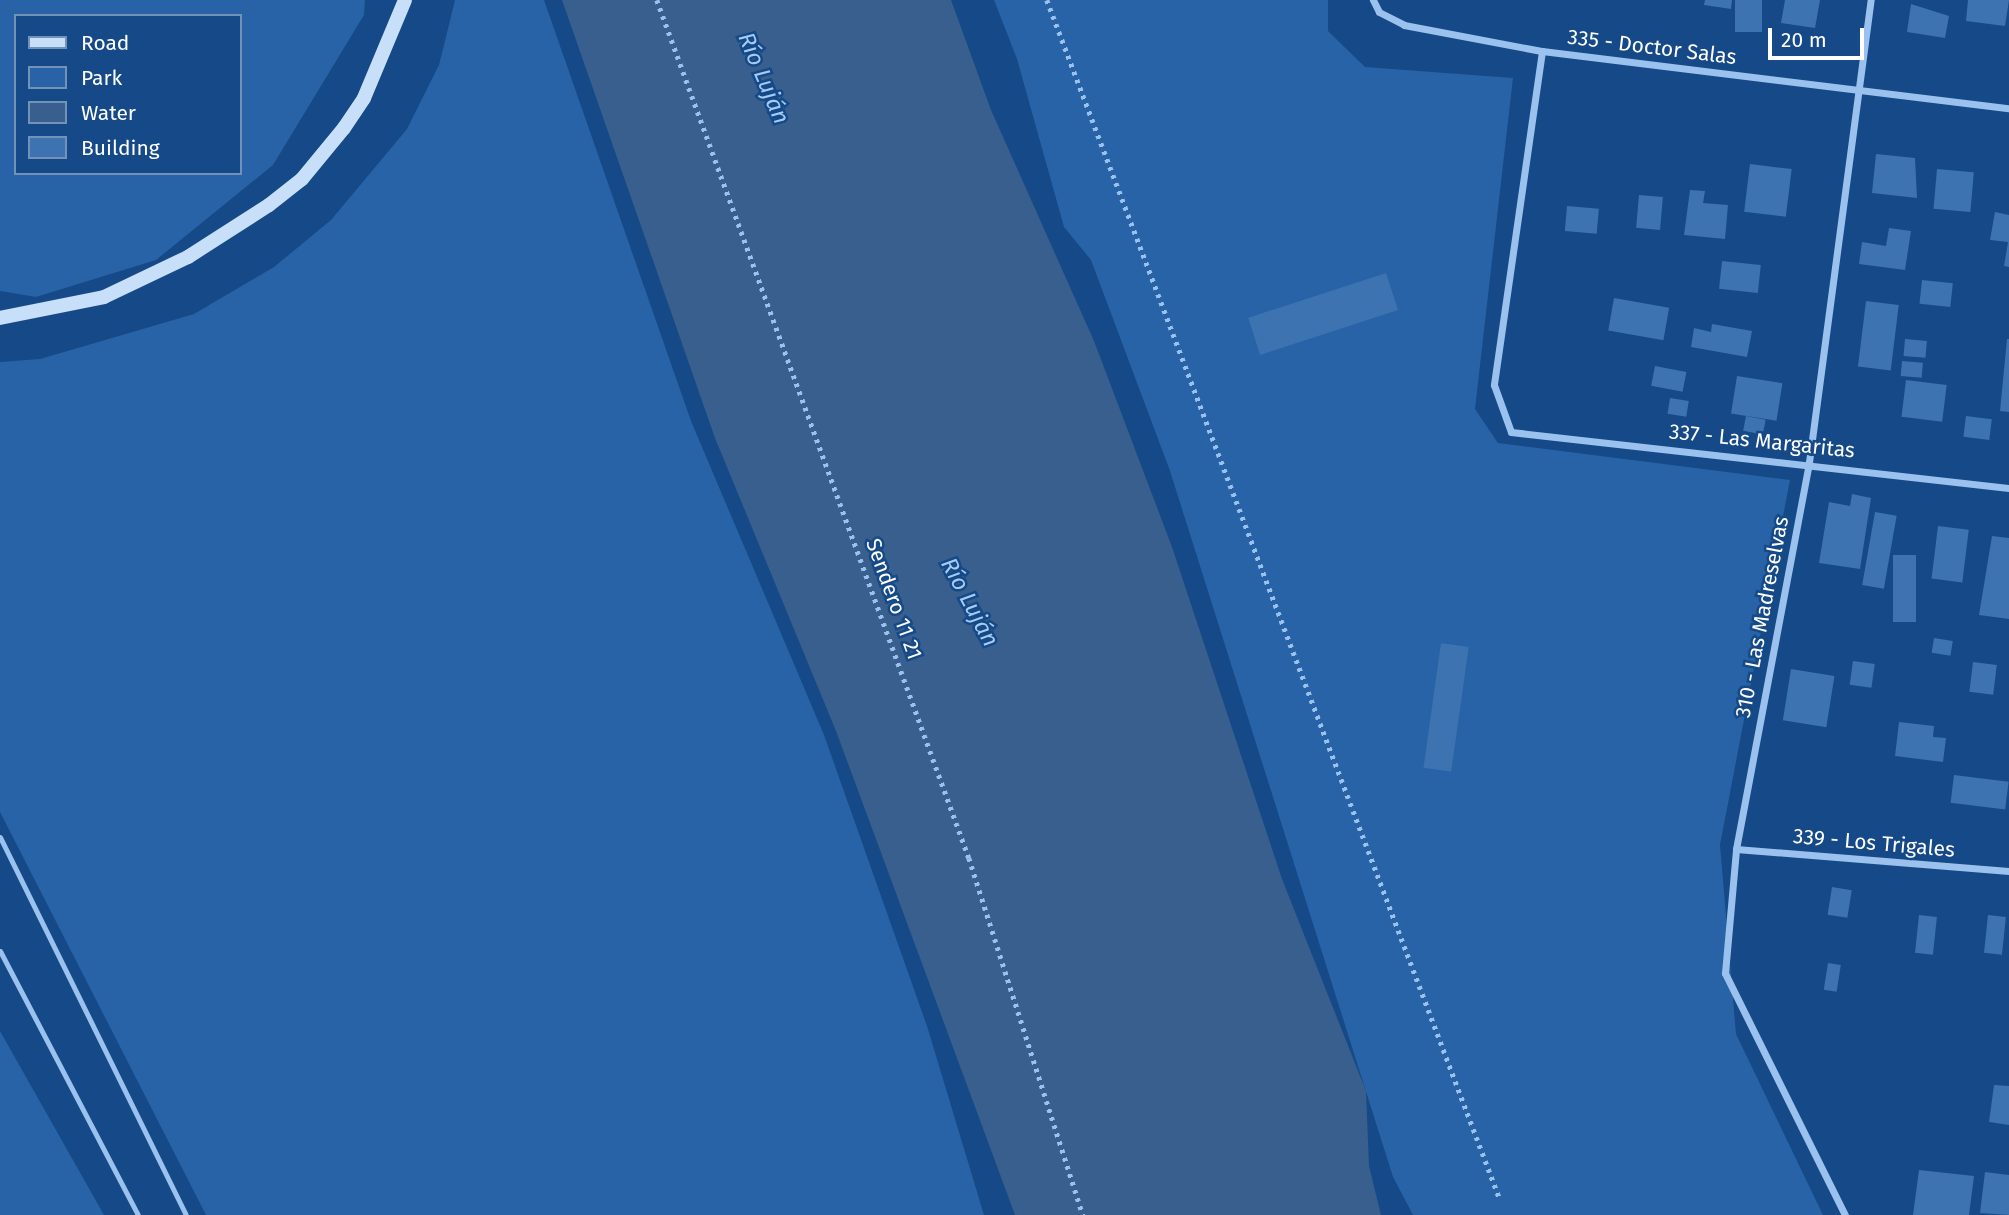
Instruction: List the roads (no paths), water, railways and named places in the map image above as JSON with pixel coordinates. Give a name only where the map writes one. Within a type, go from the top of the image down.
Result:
[{"type":"main road","points":[[0,318],[104,297],[164,270],[239,226],[302,179],[364,98],[405,0]]},
{"type":"main road","points":[[0,310],[31,312]]},
{"type":"street","name":"335 - Doctor Salas","points":[[1373,0],[1379,12],[1404,25],[1542,51],[2009,108]]},
{"type":"street","name":"310 - Las Madreselvas","points":[[1845,1215],[1725,973],[1736,849],[1809,462],[1861,91],[1871,0]]},
{"type":"street","name":"337 - Las Margaritas","points":[[1542,51],[1493,385],[1511,432],[1809,462],[2009,488]]},
{"type":"street","name":"339 - Los Trigales","points":[[1736,849],[2009,871]]},
{"type":"lane","points":[[0,837],[186,1215]]},
{"type":"lane","points":[[0,951],[138,1215]]},
{"type":"water","name":"Río Luján","points":[[562,0],[951,0],[991,110],[1094,341],[1172,547],[1282,879],[1366,1091],[1369,1166],[1381,1215],[1015,1215],[836,731],[715,438]]}]
